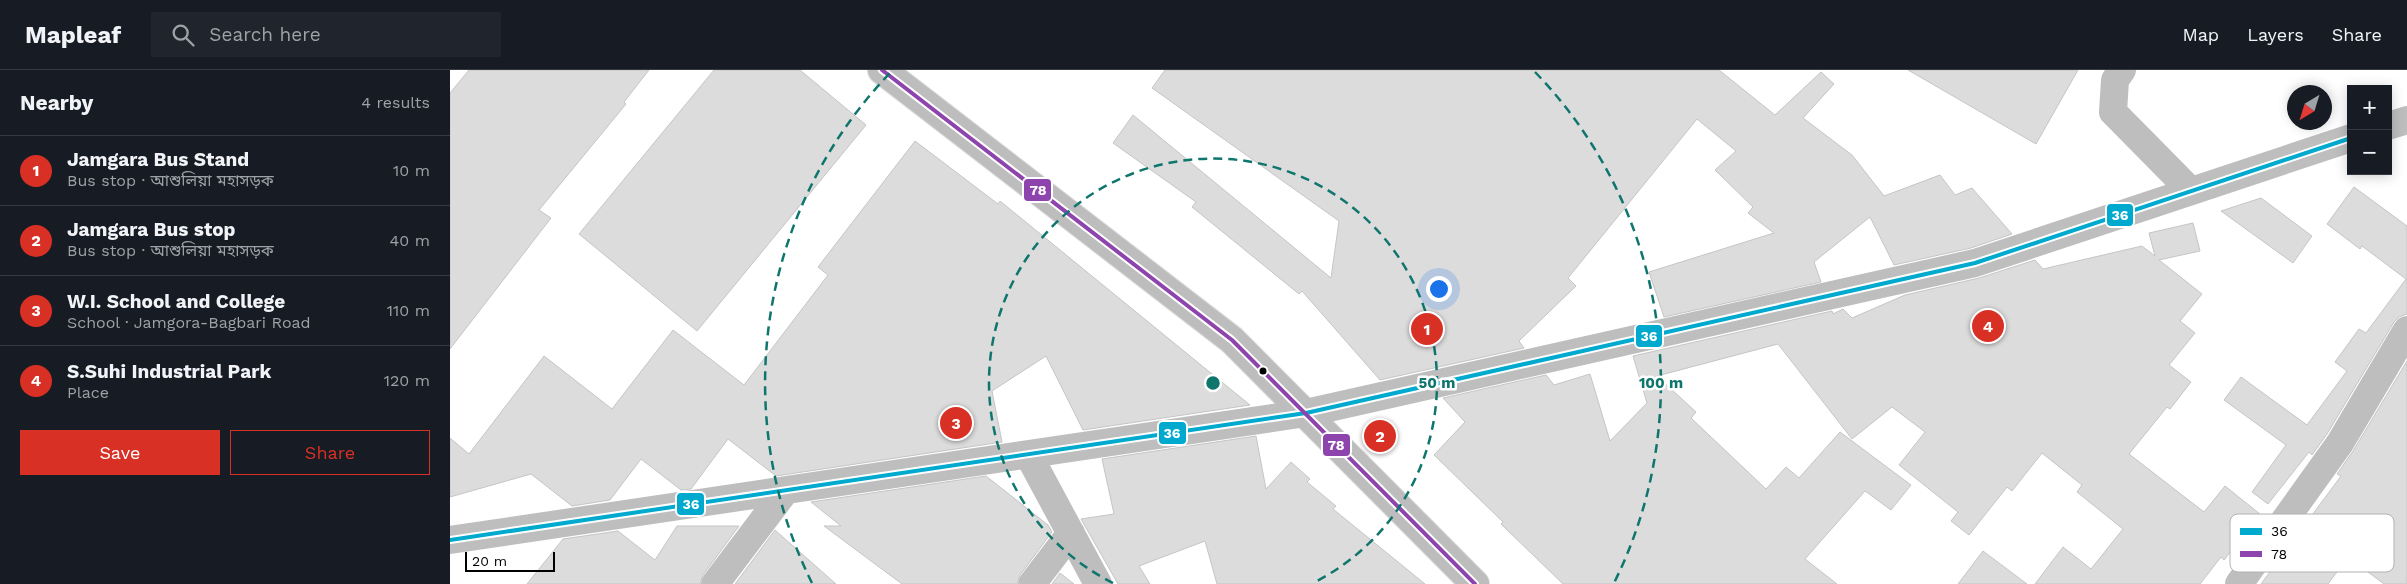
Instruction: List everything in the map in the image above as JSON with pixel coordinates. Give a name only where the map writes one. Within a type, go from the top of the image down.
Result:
[{"type":"highway","points":[[882,70],[1232,340],[1475,584]]},
{"type":"street","points":[[2122,70],[2115,80],[2113,112],[2191,191]]},
{"type":"street","points":[[2392,125],[2407,120]]},
{"type":"street","points":[[450,540],[1306,413],[1975,263],[2347,139]]},
{"type":"street","points":[[2289,514],[2340,442],[2407,330]]},
{"type":"street","points":[[1028,454],[1098,584]]},
{"type":"street","points":[[715,584],[786,490]]},
{"type":"street","points":[[1032,584],[1070,533]]},
{"type":"street","points":[[2239,584],[2248,572]]},
{"type":"building","points":[[469,70],[649,70],[624,102],[626,104],[539,210],[551,218],[450,349],[450,93]]},
{"type":"building","points":[[714,70],[800,70],[866,125],[697,331],[579,234]]},
{"type":"building","points":[[1165,70],[1719,70],[1775,115],[1821,72],[1834,84],[1803,118],[1852,155],[1884,196],[1940,175],[1955,195],[1972,188],[2012,234],[1971,248],[1894,265],[1870,217],[1814,262],[1821,282],[1664,317],[1649,272],[1774,233],[1748,213],[1753,207],[1715,170],[1736,151],[1697,119],[1568,278],[1576,286],[1519,341],[1524,348],[1380,380],[1302,291],[1299,294],[1192,207],[1196,202],[1113,143],[1133,115],[1331,278],[1339,221],[1152,88]]},
{"type":"building","points":[[1908,70],[2078,70],[2036,144]]},
{"type":"building","points":[[915,141],[998,204],[1000,201],[1250,405],[1083,430],[1046,356],[992,391],[1002,442],[776,476],[728,439],[691,489],[681,490],[641,459],[610,500],[572,506],[531,474],[450,497],[450,438],[469,454],[544,356],[612,409],[673,330],[744,385],[828,275],[818,267]]},
{"type":"building","points":[[2354,187],[2407,226],[2407,314],[2399,317],[2394,322],[2327,434],[2312,455],[2309,452],[2268,504],[2252,492],[2286,445],[2224,400],[2241,377],[2307,425],[2347,371],[2335,362],[2359,329],[2366,333],[2406,279],[2362,246],[2360,249],[2327,224]]},
{"type":"building","points":[[2261,198],[2312,236],[2293,263],[2221,211]]},
{"type":"building","points":[[2193,223],[2200,251],[2159,260],[2202,294],[2180,321],[2195,333],[2169,365],[2191,382],[2170,409],[2167,407],[2129,454],[2204,512],[2225,486],[2260,514],[2230,514],[2230,552],[2224,560],[2221,557],[2200,584],[2035,584],[2063,547],[2091,569],[2123,529],[2077,492],[2082,485],[2042,453],[2012,491],[2007,487],[1969,535],[1951,521],[1958,512],[1899,465],[1925,432],[1892,407],[1852,439],[1778,344],[1657,376],[1696,412],[1691,418],[1766,489],[1786,467],[1799,478],[1840,432],[1911,485],[1891,510],[1865,491],[1805,559],[1837,584],[1563,584],[1434,455],[1465,422],[1443,398],[1546,375],[1554,385],[1590,374],[1610,441],[1647,403],[1633,356],[1832,311],[1833,314],[1843,309],[1852,318],[1905,295],[1979,278],[2035,260],[2043,269],[2142,246],[2155,256],[2149,233]]},
{"type":"building","points":[[2407,361],[2407,584],[2384,584],[2368,572],[2394,572],[2394,514],[2313,514],[2341,476],[2337,474]]},
{"type":"building","points":[[1256,436],[1266,489],[1291,462],[1310,479],[1307,482],[1336,506],[1333,509],[1425,584],[1217,584],[1205,541],[1139,566],[1150,584],[1118,584],[1081,519],[1114,514],[1102,459]]},
{"type":"building","points":[[986,476],[1048,525],[1052,532],[1020,575],[1017,584],[902,584],[824,526],[841,526],[811,502]]},
{"type":"building","points":[[677,526],[739,526],[703,575],[700,584],[527,584],[563,539],[618,531],[655,560]]},
{"type":"building","points":[[775,530],[836,584],[735,584]]},
{"type":"building","points":[[1983,551],[2027,584],[1958,584]]},
{"type":"building","points":[[2270,572],[2337,572],[2328,584],[2261,584]]},
{"type":"building","points":[[1060,573],[1074,584],[1052,584]]},
{"type":"transit line","name":"78","points":[[882,70],[1232,340],[1475,584]]},
{"type":"transit line","name":"36","points":[[450,540],[1306,413],[1975,263],[2347,139]]},
{"type":"place","name":"S.Suhi Industrial Park","points":[[1988,326]]},
{"type":"place","name":"Jamgara Bus Stand","points":[[1427,329]]},
{"type":"place","name":"W.I. School and College","points":[[956,423]]},
{"type":"place","name":"Jamgara Bus stop","points":[[1380,436]]}]
